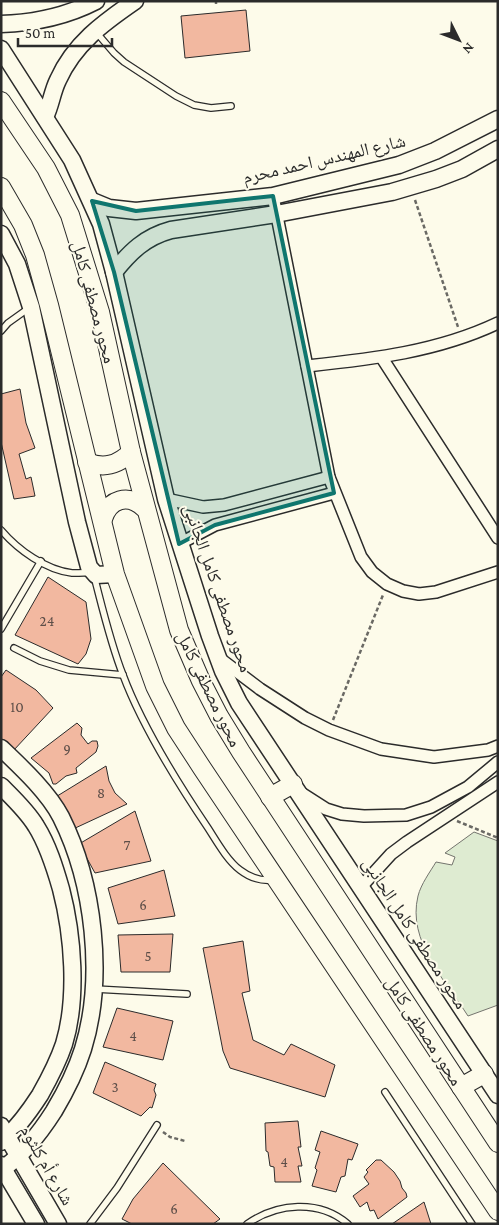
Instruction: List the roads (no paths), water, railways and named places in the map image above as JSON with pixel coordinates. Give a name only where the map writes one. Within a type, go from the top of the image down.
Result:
[{"type":"main road","name":"محور مصطفى كامل","points":[[1,101],[46,168],[70,215],[100,312],[144,508],[179,630],[201,681],[219,716],[270,798],[498,1143]]},
{"type":"main road","points":[[1,187],[23,225],[35,255],[115,574],[155,686],[176,728],[498,1211]]},
{"type":"main road","points":[[87,462],[103,466],[111,465],[131,452]]},
{"type":"main road","points":[[102,519],[110,505],[116,501],[131,499],[139,502],[144,508]]},
{"type":"main road","points":[[270,798],[295,788]]},
{"type":"main road","points":[[461,1087],[484,1074]]},
{"type":"street","points":[[1,24],[54,17],[72,12],[96,1]]},
{"type":"street","points":[[44,117],[64,68],[79,46],[116,6],[135,1]]},
{"type":"street","name":"محور مصطفى كامل الجانبى","points":[[1,49],[72,160],[101,224],[114,272],[166,499],[218,656],[239,703],[498,1094]]},
{"type":"street","name":"شارع المهندس احمد محرم","points":[[92,201],[118,210],[136,211],[273,196],[399,165],[435,152],[498,119]]},
{"type":"street","points":[[114,272],[136,247],[158,233],[352,201],[410,187],[462,169],[498,149]]},
{"type":"street","points":[[273,196],[329,476],[334,493],[361,557],[372,572],[387,584],[403,591],[419,594],[436,592],[498,572]]},
{"type":"street","points":[[1,234],[17,264],[31,307],[77,522],[89,567],[92,572],[99,575],[115,574]]},
{"type":"street","points":[[306,366],[382,358],[422,350],[462,338],[498,323]]},
{"type":"street","points":[[382,358],[498,538]]},
{"type":"street","points":[[166,499],[203,507],[224,505],[329,476]]},
{"type":"street","points":[[180,544],[215,524],[334,493]]},
{"type":"street","points":[[218,656],[282,704],[329,730],[381,749],[434,757],[488,750],[498,746]]},
{"type":"street","points":[[1,748],[45,794],[60,815],[77,856],[87,893],[93,930],[92,1009],[83,1050],[68,1088],[46,1124],[19,1155],[2,1168],[36,1224]]},
{"type":"street","points":[[295,788],[326,808],[342,814],[364,816],[406,815],[431,807],[468,787],[498,762]]},
{"type":"street","points":[[360,886],[391,854],[498,782]]},
{"type":"street","points":[[1,786],[37,826],[54,864],[64,900],[70,935],[71,1007],[64,1043],[50,1077],[25,1117],[23,1124],[29,1134],[37,1135]]},
{"type":"street","points":[[4,1135],[25,1117]]},
{"type":"street","name":"شارع أم كلثوم","points":[[4,1135],[19,1155],[58,1224]]},
{"type":"lane","points":[[94,30],[124,62],[194,106],[211,108],[231,106]]},
{"type":"lane","points":[[1,331],[19,314],[31,307]]},
{"type":"lane","points":[[1,530],[16,544],[41,561],[73,573],[92,572],[122,675],[175,776],[207,827],[232,862],[241,871],[249,875],[268,880],[277,880]]},
{"type":"lane","points":[[1,629],[41,561]]},
{"type":"lane","points":[[14,648],[40,661],[69,670],[122,675]]},
{"type":"lane","points":[[93,989],[187,994]]},
{"type":"lane","points":[[385,1092],[472,1224]]},
{"type":"lane","points":[[90,1224],[158,1125]]},
{"type":"lane","points":[[247,1224],[271,1210],[302,1206],[318,1208],[333,1214],[348,1224]]}]
